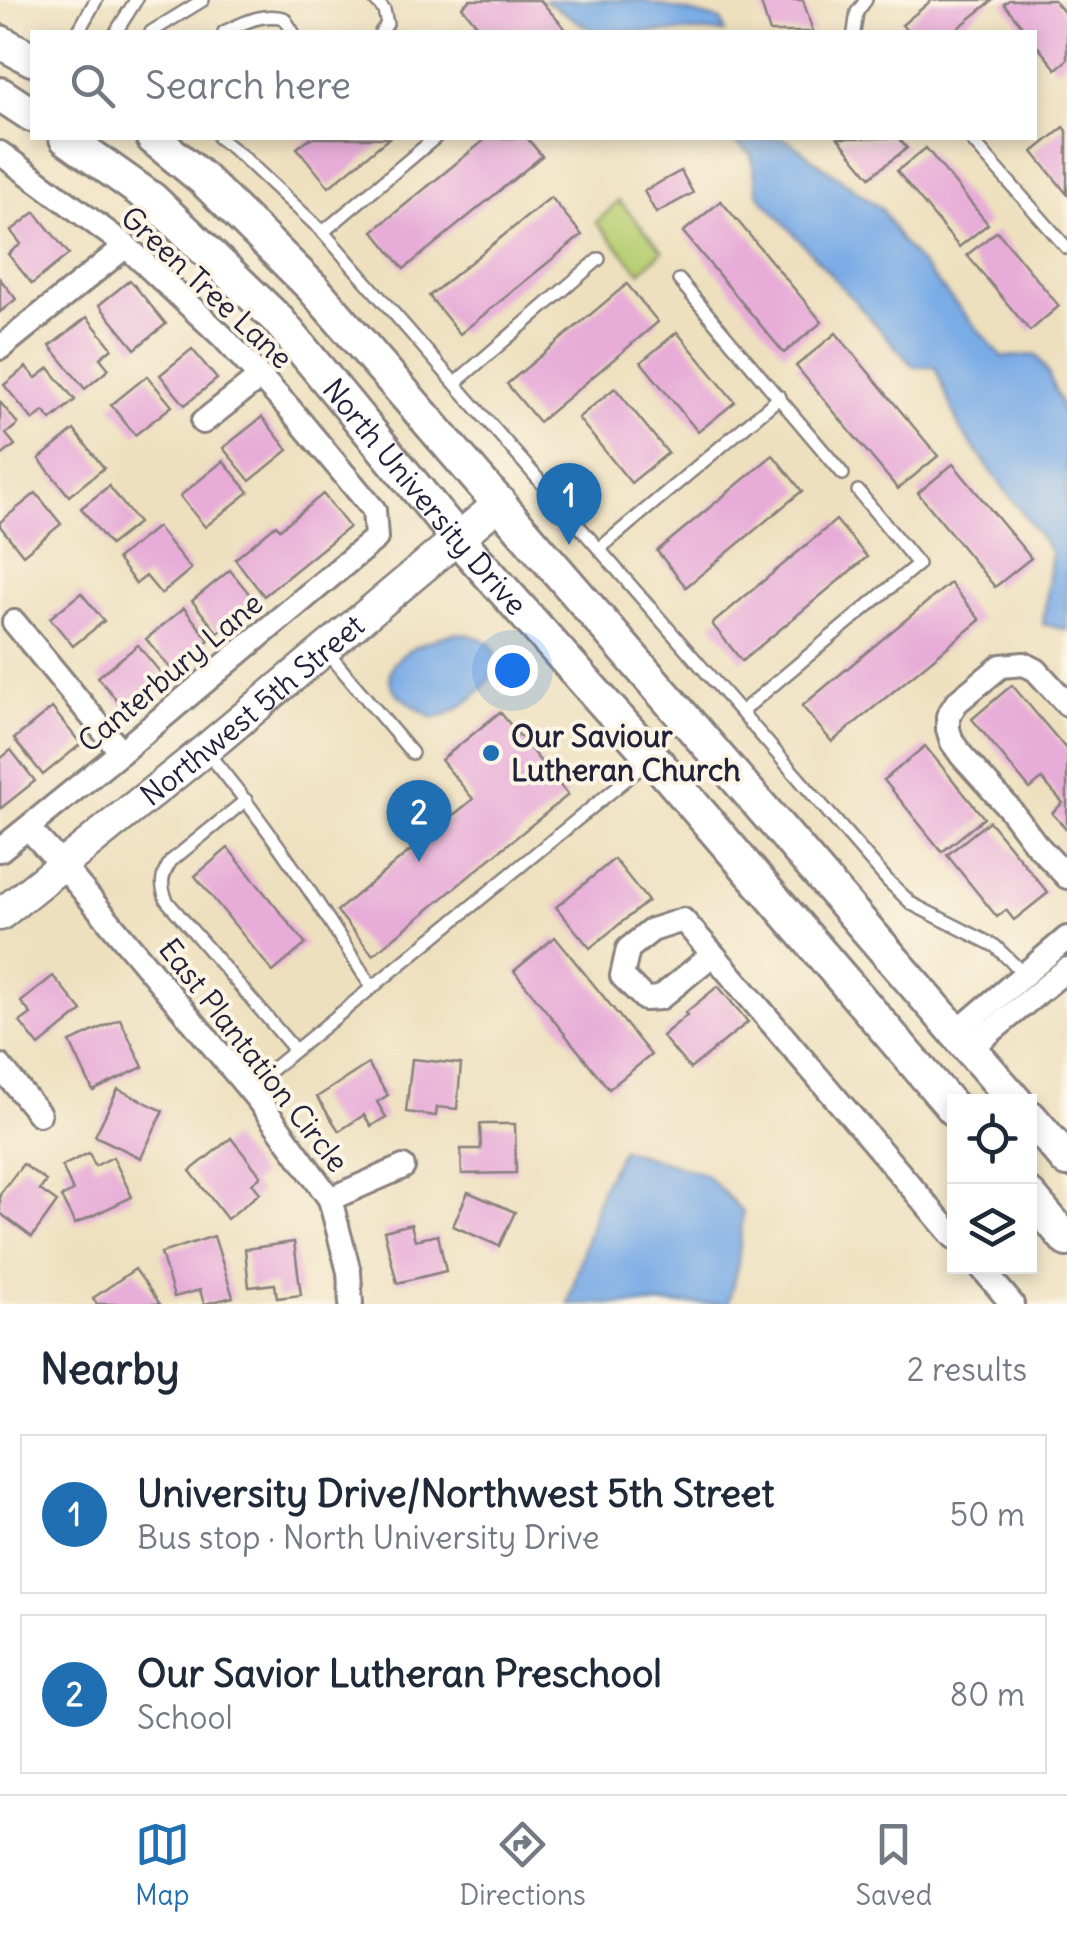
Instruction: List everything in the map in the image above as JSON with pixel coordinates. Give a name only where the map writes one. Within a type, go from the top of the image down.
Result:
[{"type":"main road","points":[[0,42],[30,58]]},
{"type":"main road","points":[[0,94],[30,115]]},
{"type":"main road","name":"North University Drive","points":[[69,140],[152,200],[278,320],[458,539],[653,758],[947,1101]]},
{"type":"main road","name":"North University Drive","points":[[156,140],[203,179],[313,288],[1009,1094]]},
{"type":"main road","points":[[893,1037],[924,1046],[964,1040]]},
{"type":"main road","points":[[1037,1125],[1067,1160]]},
{"type":"main road","points":[[1037,1204],[1067,1240]]},
{"type":"street","name":"Green Tree Lane","points":[[0,153],[126,246],[223,336],[290,408],[374,510],[376,538]]},
{"type":"street","points":[[0,348],[126,246]]},
{"type":"street","points":[[203,422],[260,377]]},
{"type":"street","name":"Northwest 5th Street","points":[[0,915],[205,750],[501,502]]},
{"type":"street","name":"Canterbury Lane","points":[[0,850],[376,538]]},
{"type":"street","points":[[14,622],[121,752]]},
{"type":"street","points":[[1067,704],[1036,670],[1024,664],[1002,666],[957,702],[948,716],[952,742],[962,756],[1067,877]]},
{"type":"street","name":"East Plantation Circle","points":[[28,828],[248,1088],[330,1199],[349,1272],[350,1304]]},
{"type":"street","points":[[964,1040],[1033,983],[1067,938]]},
{"type":"street","points":[[713,954],[947,1229]]},
{"type":"street","points":[[1033,983],[1067,969]]},
{"type":"street","points":[[0,1066],[39,1114]]},
{"type":"street","points":[[330,1199],[403,1167]]},
{"type":"street","points":[[987,1274],[1012,1304]]},
{"type":"lane","points":[[79,30],[96,0]]},
{"type":"lane","points":[[117,30],[136,0]]},
{"type":"lane","points":[[154,30],[203,0]]},
{"type":"lane","points":[[375,0],[384,10],[388,24],[383,30]]},
{"type":"lane","points":[[854,30],[857,12],[866,0]]},
{"type":"lane","points":[[228,30],[253,18],[273,16],[284,18],[292,30]]},
{"type":"lane","points":[[222,140],[323,232],[888,881],[912,904],[995,946],[1033,983]]},
{"type":"lane","points":[[323,232],[433,140]]},
{"type":"lane","points":[[972,140],[1067,248]]},
{"type":"lane","points":[[456,383],[599,259]]},
{"type":"lane","points":[[679,280],[843,474]]},
{"type":"lane","points":[[600,549],[780,397]]},
{"type":"lane","points":[[741,712],[918,564],[858,491]]},
{"type":"lane","points":[[324,649],[412,752]]},
{"type":"lane","points":[[205,750],[312,893],[372,988]]},
{"type":"lane","points":[[248,1088],[653,758]]},
{"type":"lane","points":[[246,800],[172,861],[160,886],[167,901],[295,1050]]},
{"type":"green space","points":[[619,201],[663,251],[640,272],[596,222]]},
{"type":"water","points":[[544,0],[639,0],[721,20],[724,30],[592,30]]},
{"type":"water","points":[[732,140],[787,140],[882,209],[900,240],[1002,357],[1037,355],[1067,420],[1067,630],[1043,624],[1052,553],[960,429],[935,367],[914,367],[758,194],[751,154]]},
{"type":"water","points":[[455,633],[479,638],[492,648],[496,660],[492,675],[467,702],[433,718],[394,690],[392,668],[408,651]]},
{"type":"water","points":[[622,1149],[705,1174],[743,1212],[738,1263],[728,1304],[568,1304],[601,1189]]},
{"type":"building","points":[[470,0],[540,0],[566,30],[481,30],[462,7]]},
{"type":"building","points":[[760,0],[803,0],[812,30],[769,30]]},
{"type":"building","points":[[932,0],[993,0],[956,30],[906,30],[902,25]]},
{"type":"building","points":[[1009,0],[1054,0],[1067,16],[1067,60],[1056,69],[1037,46],[1037,30],[1025,30],[1004,4]]},
{"type":"building","points":[[1064,127],[1067,131],[1067,194],[1033,152]]},
{"type":"building","points":[[307,140],[387,140],[329,187],[297,148]]},
{"type":"building","points":[[485,140],[529,140],[542,156],[404,269],[373,231]]},
{"type":"building","points":[[840,140],[900,140],[907,148],[870,177]]},
{"type":"building","points":[[926,148],[988,224],[959,247],[897,171]]},
{"type":"building","points":[[681,171],[693,193],[656,213],[644,191]]},
{"type":"building","points":[[551,197],[582,235],[460,334],[429,296]]},
{"type":"building","points":[[721,201],[822,322],[784,353],[683,232]]},
{"type":"building","points":[[35,212],[69,254],[32,284],[8,254],[21,244],[11,231]]},
{"type":"building","points":[[997,231],[1059,306],[1030,331],[967,255]]},
{"type":"building","points":[[0,279],[16,299],[0,312]]},
{"type":"building","points":[[130,280],[166,324],[135,349],[99,305]]},
{"type":"building","points":[[627,284],[658,322],[539,422],[507,384]]},
{"type":"building","points":[[87,317],[112,348],[100,358],[109,369],[85,389],[50,346]]},
{"type":"building","points":[[677,332],[735,402],[698,432],[641,362]]},
{"type":"building","points":[[836,333],[938,456],[898,489],[796,366]]},
{"type":"building","points":[[192,349],[217,379],[185,405],[160,375]]},
{"type":"building","points":[[26,367],[36,378],[49,368],[75,400],[51,420],[44,411],[33,420],[4,385]]},
{"type":"building","points":[[147,376],[172,406],[135,435],[111,405]]},
{"type":"building","points":[[615,388],[668,453],[631,483],[578,418]]},
{"type":"building","points":[[0,402],[18,424],[6,434],[15,445],[0,457]]},
{"type":"building","points":[[262,417],[288,450],[250,481],[223,448]]},
{"type":"building","points":[[74,430],[104,468],[69,496],[39,459]]},
{"type":"building","points":[[773,455],[802,491],[686,587],[657,551]]},
{"type":"building","points":[[223,461],[249,492],[205,527],[180,496]]},
{"type":"building","points":[[953,464],[1031,558],[995,587],[918,493]]},
{"type":"building","points":[[109,486],[138,523],[110,545],[81,508]]},
{"type":"building","points":[[36,493],[61,524],[23,555],[0,522]]},
{"type":"building","points":[[323,494],[349,527],[264,596],[235,559]]},
{"type":"building","points":[[836,520],[867,557],[742,661],[712,624]]},
{"type":"building","points":[[157,527],[191,569],[161,594],[146,576],[136,584],[117,559]]},
{"type":"building","points":[[230,570],[256,602],[218,633],[192,601]]},
{"type":"building","points":[[950,583],[980,620],[832,742],[802,706]]},
{"type":"building","points":[[81,593],[104,621],[73,646],[50,618]]},
{"type":"building","points":[[184,608],[209,640],[172,670],[146,639]]},
{"type":"building","points":[[138,645],[164,677],[124,709],[98,677]]},
{"type":"building","points":[[1012,685],[1067,750],[1067,830],[1052,813],[1063,803],[1042,779],[1030,789],[972,719]]},
{"type":"building","points":[[52,708],[81,744],[43,775],[14,739]]},
{"type":"building","points":[[500,712],[568,795],[373,955],[337,911],[473,799],[441,760]]},
{"type":"building","points":[[925,746],[984,818],[942,852],[884,780]]},
{"type":"building","points":[[11,750],[35,781],[0,809],[0,759]]},
{"type":"building","points":[[989,821],[1048,893],[1014,920],[1006,910],[997,917],[947,855]]},
{"type":"building","points":[[228,848],[306,944],[273,972],[195,876]]},
{"type":"building","points":[[614,859],[648,901],[590,948],[556,907]]},
{"type":"building","points":[[555,937],[651,1055],[609,1089],[514,971]]},
{"type":"building","points":[[53,976],[82,1011],[39,1046],[20,1022],[31,1014],[21,1002]]},
{"type":"building","points":[[718,986],[748,1022],[690,1069],[662,1036]]},
{"type":"building","points":[[120,1019],[143,1067],[93,1091],[70,1042]]},
{"type":"building","points":[[412,1059],[461,1064],[457,1109],[437,1107],[436,1116],[406,1112]]},
{"type":"building","points":[[368,1064],[388,1095],[377,1102],[386,1117],[371,1126],[364,1115],[339,1131],[317,1097]]},
{"type":"building","points":[[118,1089],[163,1111],[141,1158],[95,1136]]},
{"type":"building","points":[[480,1124],[515,1124],[516,1173],[462,1174],[461,1149],[481,1149]]},
{"type":"building","points":[[231,1138],[261,1176],[252,1183],[260,1193],[227,1219],[190,1171]]},
{"type":"building","points":[[89,1153],[95,1166],[113,1157],[132,1197],[75,1224],[61,1197],[73,1191],[62,1166]]},
{"type":"building","points":[[23,1164],[46,1181],[40,1190],[57,1202],[32,1237],[0,1213],[0,1194]]},
{"type":"building","points":[[468,1192],[515,1212],[499,1246],[453,1226]]},
{"type":"building","points":[[411,1224],[415,1240],[438,1235],[446,1271],[397,1283],[384,1231]]},
{"type":"building","points":[[214,1236],[233,1297],[204,1304],[200,1290],[174,1297],[161,1253]]},
{"type":"building","points":[[294,1242],[301,1295],[277,1298],[275,1284],[249,1287],[245,1249]]},
{"type":"building","points":[[135,1269],[160,1304],[97,1304],[93,1298]]},
{"type":"place","name":"University Drive/Northwest 5th Street","points":[[569,545]]},
{"type":"place","name":"Our Saviour Lutheran Church","points":[[491,753]]},
{"type":"place","name":"Our Savior Lutheran Preschool","points":[[419,862]]}]
